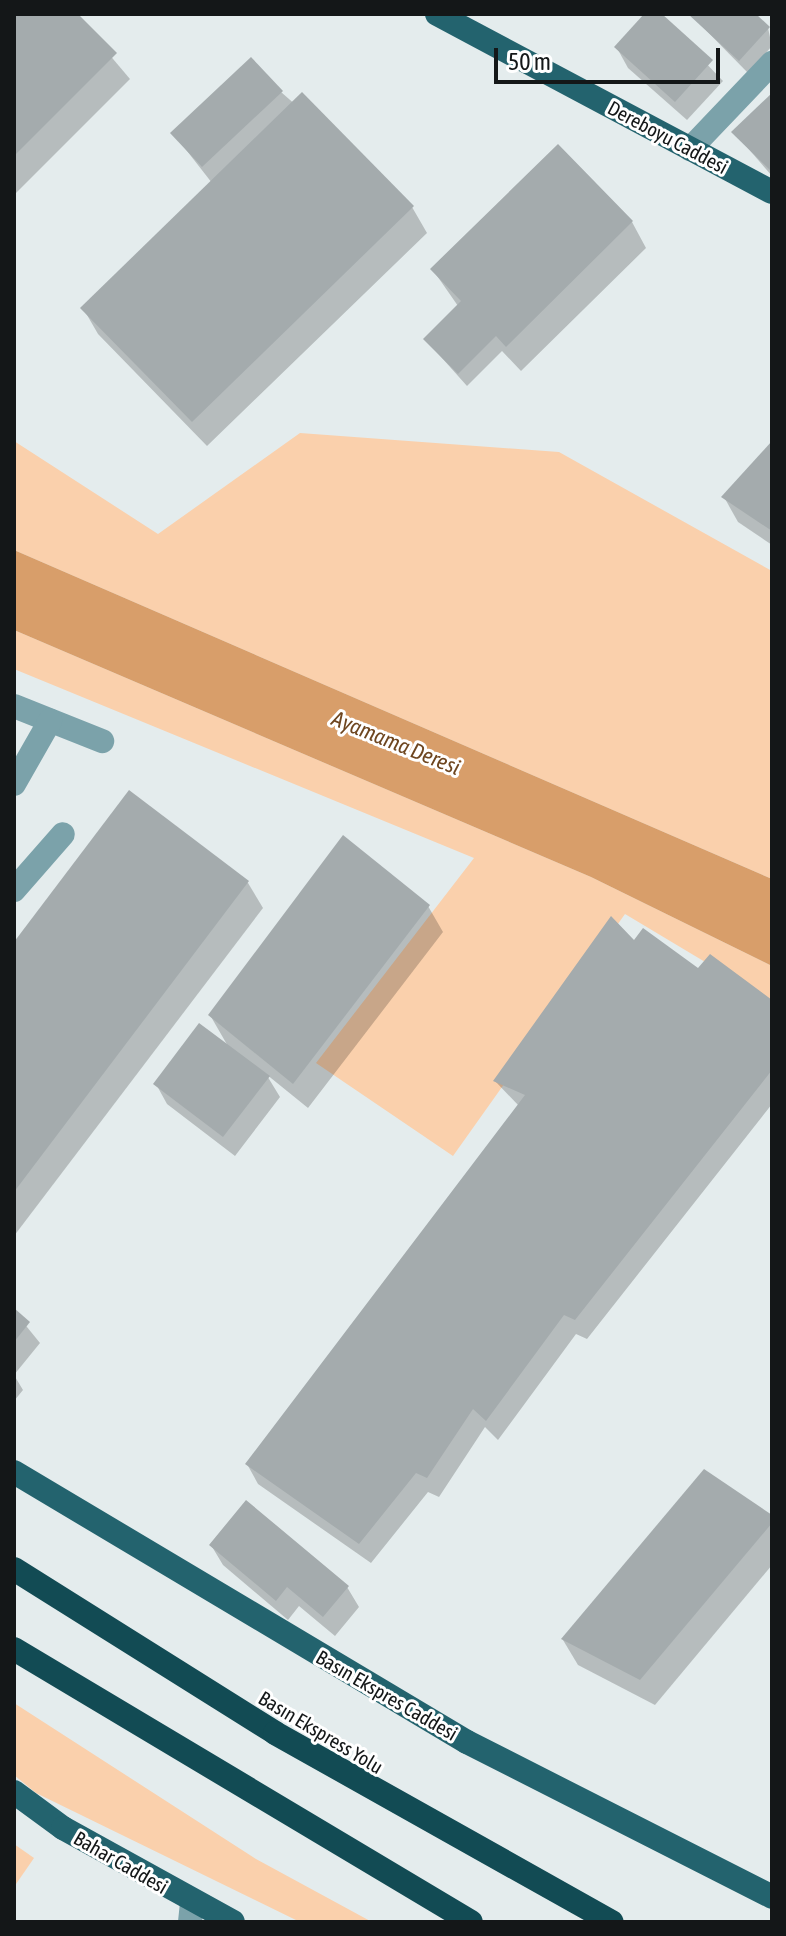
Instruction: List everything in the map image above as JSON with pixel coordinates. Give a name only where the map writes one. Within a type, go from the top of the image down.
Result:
[{"type":"highway","name":"Basın Ekspress Yolu","points":[[14,1569],[275,1733],[612,1922]]},
{"type":"highway","points":[[14,1649],[471,1922]]},
{"type":"main road","name":"Dereboyu Caddesi","points":[[437,14],[772,192]]},
{"type":"main road","name":"Basın Ekspres Caddesi","points":[[14,1472],[467,1742],[772,1897]]},
{"type":"main road","name":"Bahar Caddesi","points":[[14,1792],[191,1912],[221,1920]]},
{"type":"street","points":[[690,149],[772,63]]},
{"type":"street","points":[[14,706],[102,741]]},
{"type":"street","points":[[14,784],[50,721]]},
{"type":"street","points":[[14,890],[63,834]]},
{"type":"shaded area","points":[[300,433],[559,452],[772,571],[772,879],[14,550],[14,441],[158,534]]},
{"type":"shaded area","points":[[14,630],[591,877],[772,966],[772,1002],[625,914],[453,1156],[316,1063],[474,858],[14,669]]},
{"type":"shaded area","points":[[14,1703],[256,1859],[372,1922],[300,1922],[36,1793],[14,1775]]},
{"type":"shaded area","points":[[14,1844],[34,1858],[14,1887]]},
{"type":"water","name":"Ayamama Deresi","points":[[14,550],[772,879],[772,966],[591,877],[14,630]]},
{"type":"building","points":[[14,14],[78,14],[117,53],[14,156]]},
{"type":"building","points":[[644,14],[662,14],[713,60],[675,102],[614,47]]},
{"type":"building","points":[[688,14],[756,14],[770,27],[739,61]]},
{"type":"building","points":[[251,57],[283,91],[202,167],[170,133]]},
{"type":"building","points":[[302,92],[414,206],[192,422],[80,308]]},
{"type":"building","points":[[772,93],[772,172],[731,132]]},
{"type":"building","points":[[558,144],[633,221],[506,347],[496,336],[458,374],[423,339],[461,301],[430,269]]},
{"type":"building","points":[[772,441],[772,531],[721,497]]},
{"type":"building","points":[[129,790],[249,881],[14,1192],[14,942]]},
{"type":"building","points":[[343,835],[430,905],[293,1084],[208,1015]]},
{"type":"building","points":[[611,916],[634,940],[643,928],[698,968],[710,954],[772,1000],[772,1070],[575,1320],[564,1315],[486,1421],[473,1409],[427,1478],[416,1473],[359,1544],[245,1464],[525,1095],[493,1081]]},
{"type":"building","points":[[199,1023],[270,1076],[223,1137],[153,1084]]},
{"type":"building","points":[[14,1308],[30,1322],[14,1342]]},
{"type":"building","points":[[704,1469],[772,1515],[772,1523],[640,1680],[561,1639]]},
{"type":"building","points":[[246,1500],[349,1586],[323,1617],[287,1587],[276,1601],[209,1545]]}]
